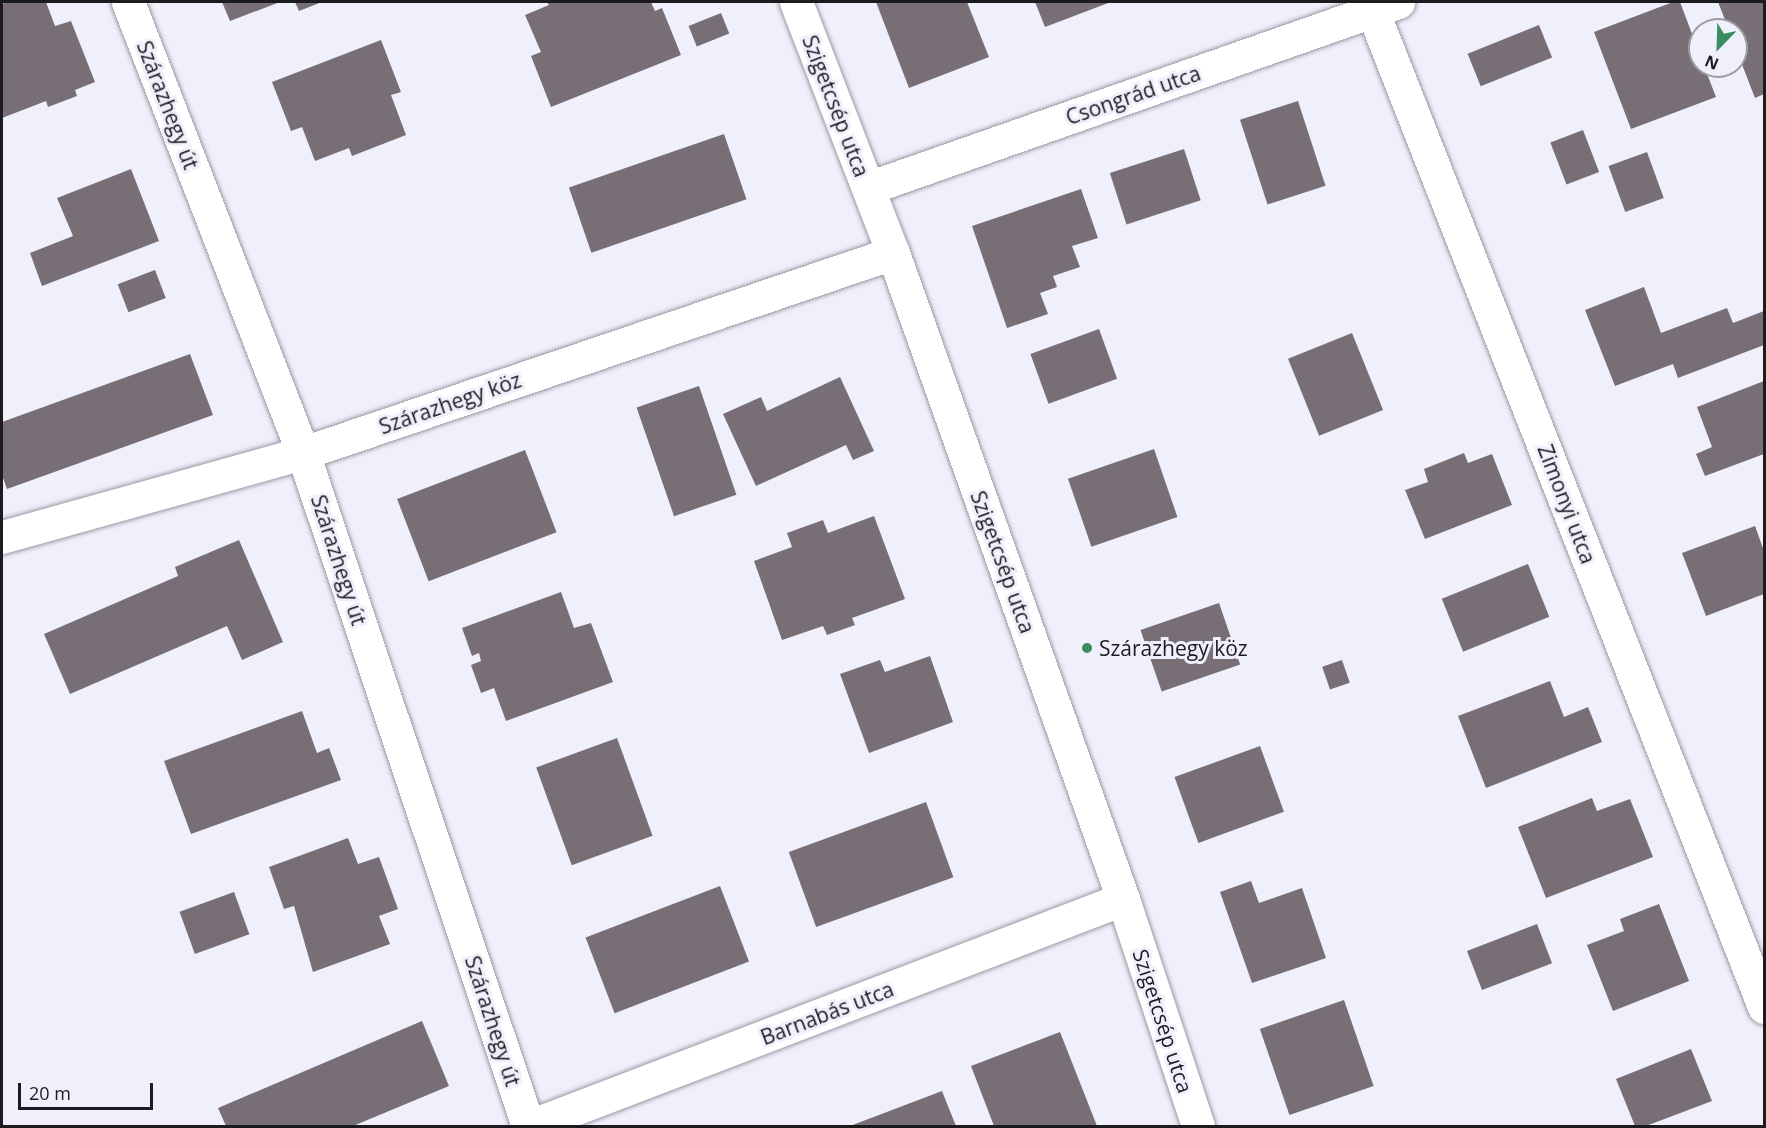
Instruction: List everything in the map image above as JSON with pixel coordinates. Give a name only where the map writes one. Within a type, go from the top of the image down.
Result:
[{"type":"street","name":"Szárazhegy út","points":[[128,2],[303,453],[529,1126]]},
{"type":"street","name":"Szigetcsép utca","points":[[796,2],[892,253],[1123,899],[1198,1126]]},
{"type":"street","name":"Csongrád utca","points":[[868,188],[1380,5]]},
{"type":"street","name":"Zimonyi utca","points":[[1380,5],[1764,1007]]},
{"type":"street","name":"Szárazhegy köz","points":[[2,537],[303,453],[892,253]]},
{"type":"street","name":"Barnabás utca","points":[[529,1126],[1123,899]]},
{"type":"building","points":[[46,2],[55,26],[71,21],[95,82],[75,90],[77,96],[48,107],[46,101],[2,118],[2,4]]},
{"type":"building","points":[[222,2],[280,2],[230,21]]},
{"type":"building","points":[[295,2],[322,2],[299,11]]},
{"type":"building","points":[[547,2],[651,2],[655,11],[662,8],[681,55],[551,107],[531,56],[541,52],[525,15],[549,5]]},
{"type":"building","points":[[876,2],[967,2],[989,57],[909,88]]},
{"type":"building","points":[[1035,2],[1111,2],[1045,27]]},
{"type":"building","points":[[1673,2],[1680,2],[1688,23],[1688,78],[1709,78],[1716,97],[1631,129],[1594,32]]},
{"type":"building","points":[[1718,2],[1764,2],[1764,94],[1755,98],[1747,78],[1748,18],[1724,18]]},
{"type":"building","points":[[721,13],[729,33],[697,47],[689,26]]},
{"type":"building","points":[[1539,25],[1552,57],[1481,86],[1468,54]]},
{"type":"building","points":[[381,40],[401,92],[391,95],[406,135],[352,156],[349,148],[315,161],[302,127],[291,131],[272,82]]},
{"type":"building","points":[[1298,101],[1326,186],[1267,204],[1240,120]]},
{"type":"building","points":[[1583,130],[1599,172],[1566,185],[1550,143]]},
{"type":"building","points":[[724,134],[746,199],[591,253],[569,187]]},
{"type":"building","points":[[1184,149],[1201,200],[1127,224],[1110,173]]},
{"type":"building","points":[[1647,152],[1664,198],[1625,212],[1608,166]]},
{"type":"building","points":[[131,169],[159,241],[42,286],[30,253],[73,236],[57,198]]},
{"type":"building","points":[[1081,189],[1098,238],[1072,246],[1080,267],[1053,276],[1057,287],[1040,293],[1048,314],[1007,328],[972,226]]},
{"type":"building","points":[[155,270],[166,298],[128,312],[118,284]]},
{"type":"building","points":[[1644,287],[1661,333],[1727,308],[1733,323],[1764,311],[1764,345],[1678,378],[1673,364],[1615,386],[1585,310]]},
{"type":"building","points":[[1099,329],[1117,379],[1049,404],[1030,354]]},
{"type":"building","points":[[1352,333],[1383,410],[1319,436],[1288,359]]},
{"type":"building","points":[[190,354],[213,415],[7,489],[2,475],[2,422]]},
{"type":"building","points":[[840,377],[874,451],[853,460],[846,445],[756,486],[723,414],[761,397],[767,411]]},
{"type":"building","points":[[1764,381],[1764,454],[1705,476],[1696,454],[1712,447],[1697,407]]},
{"type":"building","points":[[699,386],[736,495],[674,516],[637,407]]},
{"type":"building","points":[[1154,449],[1177,517],[1091,547],[1068,479]]},
{"type":"building","points":[[525,450],[557,532],[429,581],[397,499]]},
{"type":"building","points":[[1464,453],[1468,463],[1492,454],[1512,505],[1425,539],[1405,490],[1428,482],[1424,469]]},
{"type":"building","points":[[874,516],[905,599],[852,618],[855,625],[827,635],[823,626],[782,640],[754,561],[792,547],[787,533],[823,520],[828,533]]},
{"type":"building","points":[[1755,526],[1764,551],[1764,594],[1706,616],[1682,553]]},
{"type":"building","points":[[239,540],[283,642],[242,660],[227,626],[70,694],[44,634],[178,576],[175,567]]},
{"type":"building","points":[[1528,564],[1549,617],[1463,652],[1442,599]]},
{"type":"building","points":[[561,592],[574,628],[591,623],[613,682],[506,721],[494,688],[481,693],[471,665],[481,661],[479,653],[472,656],[462,628]]},
{"type":"building","points":[[1219,603],[1240,664],[1162,691],[1141,630]]},
{"type":"building","points":[[930,656],[953,722],[869,753],[840,674],[880,660],[885,672]]},
{"type":"building","points":[[1342,660],[1350,683],[1330,690],[1322,667]]},
{"type":"building","points":[[1550,681],[1564,717],[1588,707],[1602,742],[1486,788],[1458,716]]},
{"type":"building","points":[[302,711],[317,753],[329,748],[341,780],[191,834],[164,761]]},
{"type":"building","points":[[617,738],[653,836],[572,865],[536,767]]},
{"type":"building","points":[[1260,746],[1284,812],[1198,843],[1174,777]]},
{"type":"building","points":[[1592,798],[1597,811],[1630,799],[1653,857],[1546,898],[1518,827]]},
{"type":"building","points":[[926,802],[953,877],[816,927],[789,852]]},
{"type":"building","points":[[348,838],[358,864],[379,857],[398,909],[379,916],[390,944],[313,972],[294,906],[284,909],[269,867]]},
{"type":"building","points":[[1251,881],[1259,903],[1302,888],[1326,958],[1252,983],[1220,892]]},
{"type":"building","points":[[720,886],[749,962],[615,1013],[586,938]]},
{"type":"building","points":[[234,892],[249,934],[195,954],[179,912]]},
{"type":"building","points":[[1659,904],[1689,981],[1613,1011],[1587,945],[1624,931],[1620,919]]},
{"type":"building","points":[[1537,924],[1552,963],[1482,990],[1467,951]]},
{"type":"building","points":[[1344,1000],[1374,1086],[1289,1115],[1260,1029]]},
{"type":"building","points":[[422,1021],[449,1086],[353,1126],[226,1126],[218,1108]]},
{"type":"building","points":[[1060,1032],[1097,1126],[994,1126],[971,1066]]},
{"type":"building","points":[[1691,1049],[1712,1101],[1646,1126],[1635,1126],[1616,1079]]},
{"type":"building","points":[[942,1091],[956,1126],[850,1126]]},
{"type":"place","name":"Szárazhegy köz","points":[[1087,648]]}]
